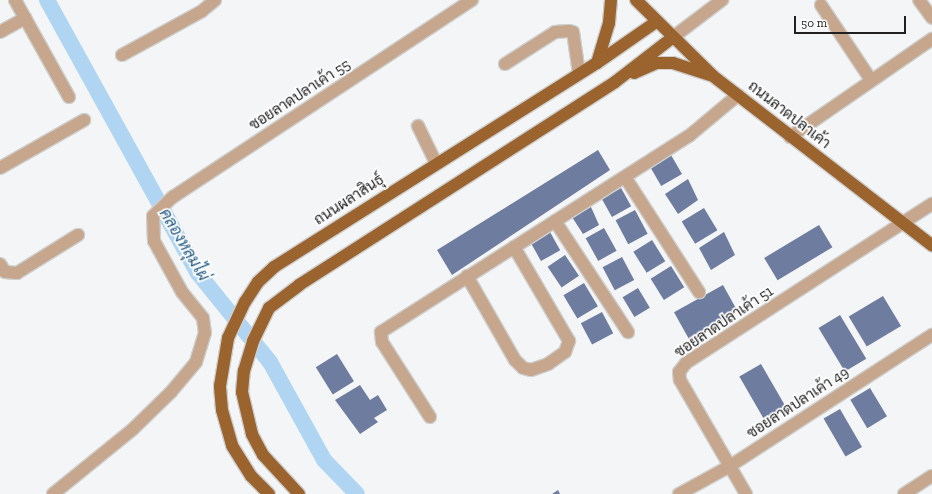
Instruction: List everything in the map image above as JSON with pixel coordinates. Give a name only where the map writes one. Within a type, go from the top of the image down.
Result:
[{"type":"main road","points":[[597,62],[609,23],[611,0]]},
{"type":"main road","name":"ถนนลาดปลาเค้า","points":[[636,0],[672,38],[713,76],[790,137],[903,221],[932,245]]},
{"type":"main road","name":"ถนนผลาสินธุ์","points":[[269,494],[251,476],[232,445],[222,410],[220,386],[222,364],[228,338],[245,302],[258,282],[283,261],[597,62],[656,22]]},
{"type":"main road","points":[[299,494],[263,455],[252,434],[242,392],[244,371],[262,320],[277,300],[614,82],[672,38]]},
{"type":"main road","points":[[614,82],[656,63],[673,63],[713,76]]},
{"type":"street","points":[[15,0],[69,97]]},
{"type":"street","points":[[122,55],[202,11],[215,0]]},
{"type":"street","name":"ซอยลาดปลาเค้า 55","points":[[53,494],[133,429],[171,392],[196,362],[205,334],[203,318],[182,292],[154,241],[152,219],[173,197],[472,0]]},
{"type":"street","points":[[672,38],[722,0]]},
{"type":"street","points":[[919,0],[932,18]]},
{"type":"street","points":[[821,5],[872,80]]},
{"type":"street","points":[[0,32],[25,18]]},
{"type":"street","points":[[505,64],[555,32],[569,31],[573,32],[579,73]]},
{"type":"street","points":[[790,137],[932,39]]},
{"type":"street","points":[[430,417],[382,342],[381,332],[688,136],[738,95]]},
{"type":"street","points":[[0,168],[84,120]]},
{"type":"street","points":[[418,126],[436,163]]},
{"type":"street","points":[[625,177],[699,292]]},
{"type":"street","points":[[903,221],[932,204]]},
{"type":"street","points":[[555,221],[628,332]]},
{"type":"street","name":"ซอยลาดปลาเค้า 51","points":[[746,494],[680,380],[679,372],[686,363],[842,264],[903,221]]},
{"type":"street","points":[[0,264],[5,272],[17,273],[78,235]]},
{"type":"street","points":[[467,276],[515,360],[523,368],[531,370],[548,364],[565,352],[569,341],[514,247]]},
{"type":"street","name":"ซอยลาดปลาเค้า 49","points":[[679,494],[730,466],[932,335]]},
{"type":"street","points":[[904,494],[932,476]]},
{"type":"building","points":[[598,150],[610,170],[452,275],[437,250]]},
{"type":"building","points":[[671,155],[682,174],[661,186],[650,167]]},
{"type":"building","points":[[688,179],[698,200],[678,214],[665,194]]},
{"type":"building","points":[[621,188],[631,206],[612,217],[602,199]]},
{"type":"building","points":[[591,207],[599,225],[583,234],[572,217]]},
{"type":"building","points":[[704,208],[717,230],[695,244],[682,221]]},
{"type":"building","points":[[635,210],[648,234],[628,244],[616,220]]},
{"type":"building","points":[[819,225],[832,247],[778,280],[764,258]]},
{"type":"building","points":[[604,228],[617,251],[598,261],[586,238]]},
{"type":"building","points":[[550,232],[560,250],[541,261],[531,243]]},
{"type":"building","points":[[724,232],[735,255],[711,270],[699,248]]},
{"type":"building","points":[[652,240],[665,261],[647,273],[633,252]]},
{"type":"building","points":[[565,255],[579,276],[562,287],[548,267]]},
{"type":"building","points":[[622,257],[634,280],[615,290],[603,267]]},
{"type":"building","points":[[671,266],[684,287],[664,300],[651,279]]},
{"type":"building","points":[[584,283],[598,306],[577,319],[563,295]]},
{"type":"building","points":[[723,285],[738,312],[689,339],[674,312]]},
{"type":"building","points":[[638,288],[650,308],[634,317],[623,297]]},
{"type":"building","points":[[883,296],[901,326],[867,347],[849,317]]},
{"type":"building","points":[[602,312],[613,333],[592,344],[581,323]]},
{"type":"building","points":[[840,315],[866,359],[845,372],[819,328]]},
{"type":"building","points":[[337,354],[354,381],[333,394],[316,367]]},
{"type":"building","points":[[761,364],[787,409],[765,422],[739,377]]},
{"type":"building","points":[[360,385],[370,400],[378,395],[387,410],[374,418],[378,422],[360,434],[335,400]]},
{"type":"building","points":[[870,388],[887,416],[867,428],[850,400]]},
{"type":"building","points":[[840,409],[862,447],[846,457],[824,418]]},
{"type":"building","points":[[558,490],[560,494],[552,494]]},
{"type":"waterway","name":"คลองหลุมไผ่","points":[[47,0],[197,272],[270,362],[324,460],[357,494]]}]
